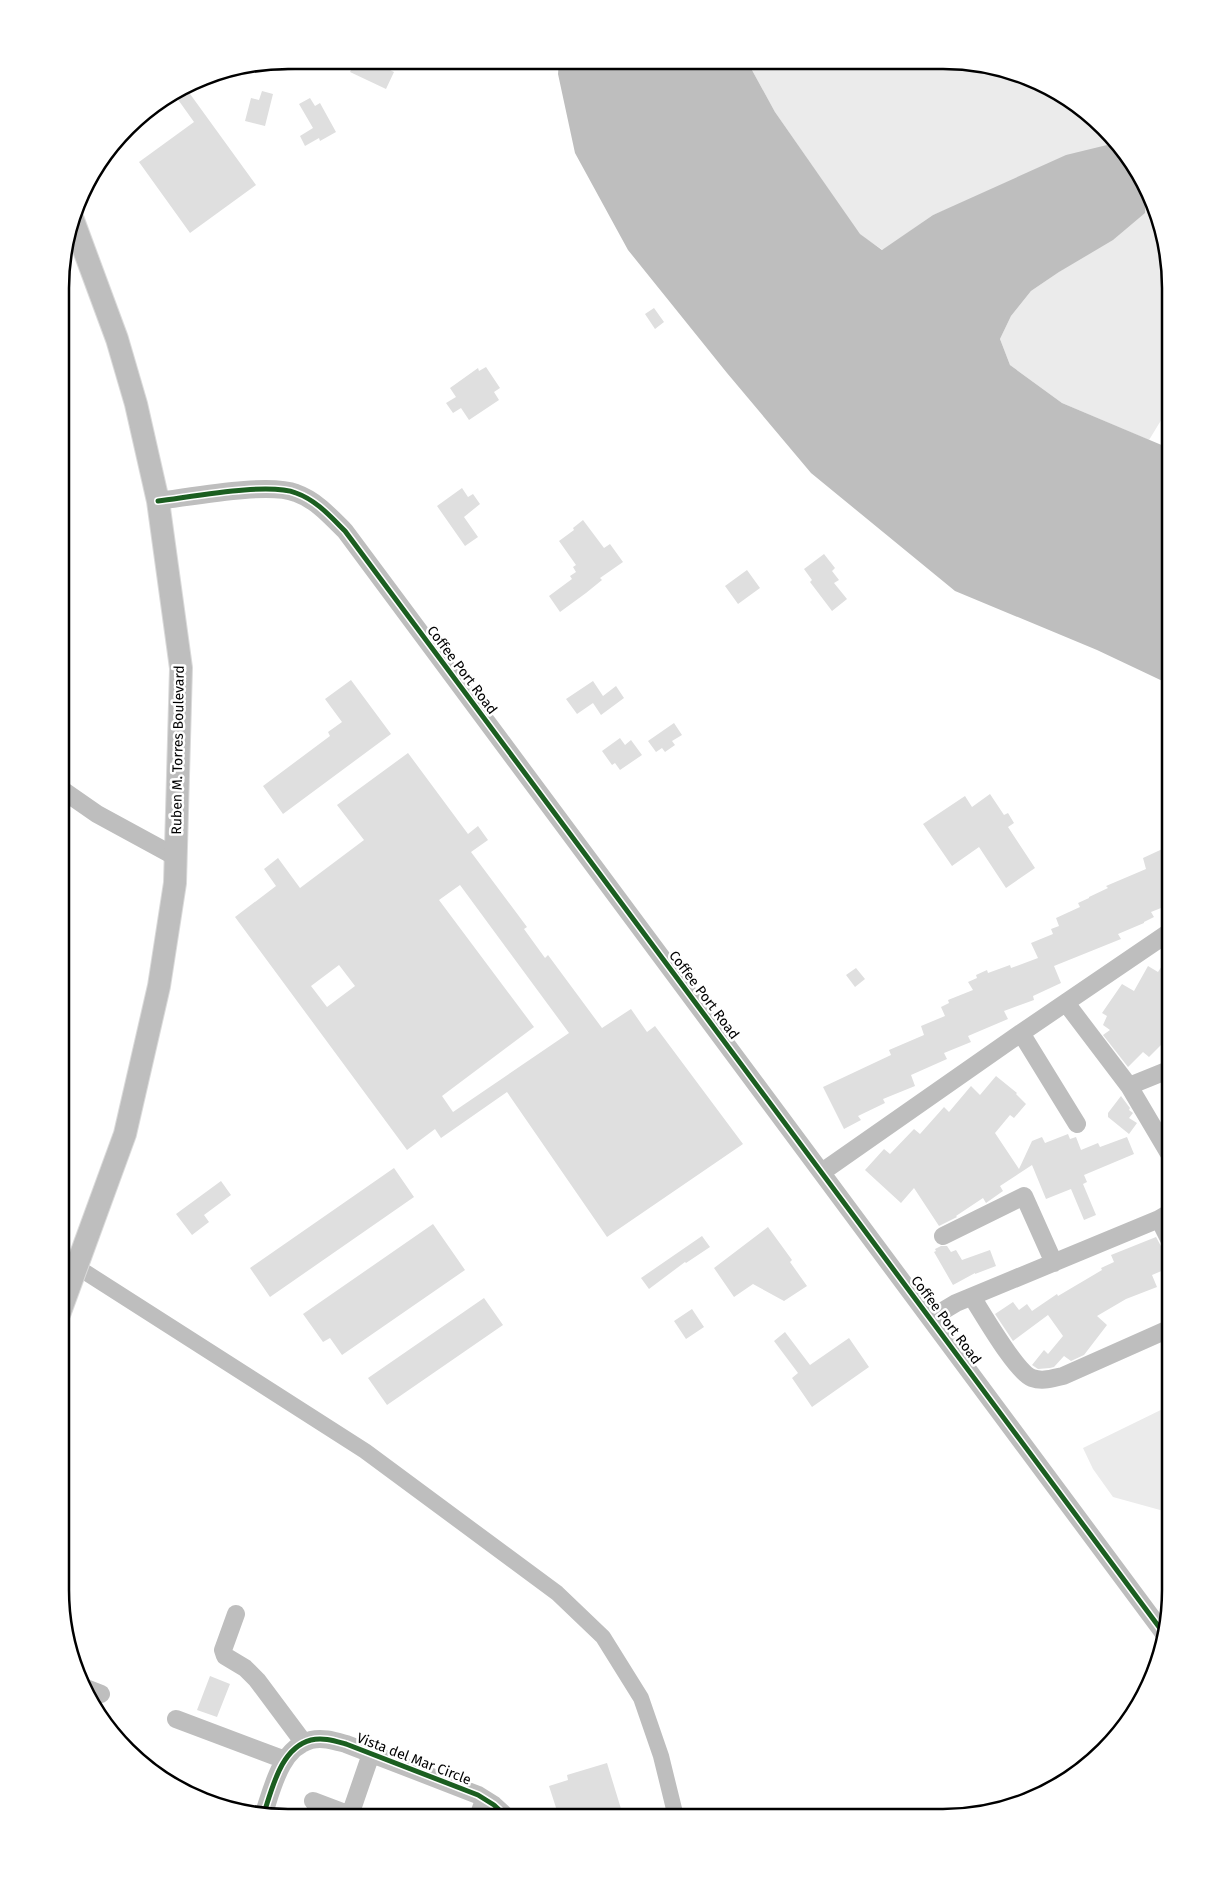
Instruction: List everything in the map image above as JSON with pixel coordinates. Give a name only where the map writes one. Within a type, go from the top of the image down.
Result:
[{"type":"main road","name":"Ruben M. Torres Boulevard","points":[[69,1288],[125,1134],[160,986],[176,883],[182,668],[158,501],[136,404],[117,339],[76,229]]},
{"type":"street","name":"Coffee Port Road","points":[[158,501],[266,489],[296,493],[322,508],[344,531],[1159,1626]]},
{"type":"street","points":[[69,795],[97,814],[176,857]]},
{"type":"street","points":[[822,1172],[1162,937]]},
{"type":"street","points":[[1066,1003],[1129,1086],[1162,1139]]},
{"type":"street","points":[[1021,1033],[1077,1124]]},
{"type":"street","points":[[1129,1086],[1162,1073]]},
{"type":"street","points":[[943,1236],[1024,1196],[1054,1263]]},
{"type":"street","points":[[931,1318],[972,1296],[1162,1216]]},
{"type":"street","points":[[972,1296],[1010,1357],[1031,1378],[1046,1380],[1063,1376],[1162,1332]]},
{"type":"street","points":[[236,1614],[223,1650],[225,1656],[245,1668],[257,1680],[304,1743],[290,1753],[285,1760],[266,1808]]},
{"type":"street","points":[[93,1691],[101,1694]]},
{"type":"street","points":[[176,1719],[285,1760]]},
{"type":"street","name":"Vista del Mar Circle","points":[[304,1743],[312,1740],[328,1739],[346,1744],[458,1787],[498,1809]]},
{"type":"street","points":[[352,1809],[371,1754]]},
{"type":"street","points":[[481,1809],[484,1800]]},
{"type":"street","points":[[313,1801],[334,1809]]},
{"type":"shaded area","points":[[558,69],[751,69],[775,112],[860,234],[882,250],[933,215],[1066,155],[1107,145],[1111,147],[1140,191],[1146,203],[1145,213],[1113,240],[1031,291],[1011,316],[1000,339],[1010,365],[1062,403],[1162,445],[1162,681],[1097,650],[955,591],[811,473],[628,250],[575,153]]},
{"type":"shaded area","points":[[751,69],[958,69],[1000,76],[1040,91],[1077,114],[1111,147],[1107,145],[933,215],[883,250],[860,235],[775,112]]},
{"type":"shaded area","points":[[1146,203],[1155,231],[1162,273],[1162,419],[1149,440],[1062,403],[1010,365],[1000,339],[1011,316],[1031,291],[1145,213]]},
{"type":"shaded area","points":[[1162,1409],[1162,1511],[1113,1497],[1093,1469],[1083,1448]]},
{"type":"building","points":[[352,69],[388,69],[394,72],[386,89],[350,72]]},
{"type":"building","points":[[262,91],[273,94],[265,126],[245,121],[251,98],[259,100]]},
{"type":"building","points":[[189,92],[256,185],[190,233],[139,162],[194,122],[177,99]]},
{"type":"building","points":[[310,98],[315,106],[320,103],[336,132],[320,141],[319,138],[305,146],[300,136],[313,128],[299,104]]},
{"type":"building","points":[[654,308],[664,322],[655,329],[645,314]]},
{"type":"building","points":[[486,367],[500,388],[494,392],[499,400],[469,420],[461,408],[453,413],[446,403],[456,397],[450,388],[478,368],[479,371]]},
{"type":"building","points":[[462,488],[468,497],[473,494],[480,504],[464,517],[478,537],[465,546],[437,506]]},
{"type":"building","points":[[583,520],[604,548],[610,544],[623,562],[600,578],[602,580],[560,612],[549,596],[572,579],[570,576],[576,572],[573,567],[576,565],[559,541],[574,530],[573,528]]},
{"type":"building","points":[[824,554],[835,568],[832,571],[839,580],[834,583],[847,599],[832,611],[810,582],[812,580],[804,569]]},
{"type":"building","points":[[747,570],[760,588],[738,604],[725,586]]},
{"type":"building","points":[[351,680],[391,734],[283,814],[263,786],[330,736],[328,732],[342,722],[325,699]]},
{"type":"building","points":[[593,681],[603,696],[616,686],[624,698],[601,715],[593,703],[577,714],[566,699]]},
{"type":"building","points":[[674,723],[682,735],[672,741],[675,745],[665,752],[662,748],[656,752],[648,741]]},
{"type":"building","points":[[620,738],[625,745],[631,740],[642,755],[620,770],[615,763],[612,765],[602,751]]},
{"type":"building","points":[[408,753],[468,834],[478,826],[488,840],[471,852],[527,927],[524,929],[545,958],[548,955],[602,1028],[631,1009],[647,1032],[655,1026],[743,1144],[607,1237],[507,1092],[441,1138],[435,1129],[407,1150],[235,917],[276,886],[264,869],[278,858],[300,888],[364,840],[337,805]],"holes":[[[460,885],[569,1033],[453,1112],[442,1096],[534,1027],[439,900]],[[339,965],[355,986],[327,1007],[311,986]]]},
{"type":"building","points":[[990,794],[1004,815],[1008,813],[1014,823],[1008,827],[1035,868],[1006,888],[979,847],[952,866],[923,824],[965,796],[972,807]]},
{"type":"building","points":[[1162,849],[1162,908],[1151,912],[1154,917],[1118,934],[1121,939],[1054,966],[1061,983],[1033,996],[1034,1000],[1004,1011],[1008,1019],[968,1036],[971,1042],[944,1053],[947,1059],[911,1075],[915,1086],[883,1099],[885,1103],[858,1116],[861,1120],[844,1129],[823,1087],[891,1055],[889,1050],[924,1035],[921,1026],[945,1016],[941,1007],[949,1003],[948,1000],[973,990],[968,982],[977,978],[976,975],[987,970],[988,973],[1010,965],[1011,968],[1038,958],[1031,943],[1053,934],[1051,929],[1059,926],[1056,918],[1080,907],[1078,903],[1108,888],[1106,886],[1146,869],[1143,858]]},
{"type":"building","points":[[1148,966],[1158,972],[1162,966],[1162,1044],[1149,1057],[1143,1052],[1128,1067],[1103,1035],[1110,1030],[1103,1025],[1107,1016],[1102,1013],[1122,984],[1134,991]]},
{"type":"building","points":[[856,968],[865,979],[855,987],[846,975]]},
{"type":"building","points":[[996,1076],[1017,1093],[1026,1104],[1014,1118],[1010,1115],[995,1133],[1019,1169],[1032,1141],[1042,1137],[1045,1143],[1068,1134],[1070,1139],[1076,1137],[1081,1150],[1098,1143],[1100,1147],[1127,1137],[1134,1154],[1084,1175],[1087,1182],[1083,1184],[1096,1215],[1084,1220],[1071,1189],[1046,1199],[1032,1165],[1000,1186],[1003,1191],[986,1203],[983,1198],[957,1217],[939,1226],[914,1188],[901,1203],[865,1170],[884,1149],[890,1154],[914,1129],[920,1134],[944,1107],[949,1112],[971,1086],[980,1095]]},
{"type":"building","points":[[1121,1096],[1130,1108],[1129,1110],[1133,1113],[1129,1118],[1137,1123],[1129,1134],[1108,1117],[1108,1113]]},
{"type":"building","points":[[394,1168],[414,1197],[270,1297],[250,1268]]},
{"type":"building","points":[[221,1181],[231,1195],[204,1215],[209,1222],[192,1235],[176,1214]]},
{"type":"building","points":[[433,1224],[465,1270],[342,1355],[330,1338],[323,1342],[303,1314]]},
{"type":"building","points":[[768,1227],[792,1260],[790,1262],[807,1286],[784,1301],[753,1284],[734,1297],[714,1268]]},
{"type":"building","points":[[702,1236],[710,1247],[685,1262],[649,1289],[641,1278]]},
{"type":"building","points":[[1156,1237],[1162,1248],[1162,1271],[1152,1275],[1157,1287],[1126,1299],[1097,1316],[1107,1325],[1084,1355],[1071,1361],[1064,1356],[1054,1367],[1050,1368],[1038,1369],[1032,1365],[1044,1350],[1048,1354],[1063,1336],[1048,1315],[1013,1341],[995,1314],[1013,1302],[1019,1310],[1027,1304],[1032,1311],[1057,1294],[1058,1296],[1102,1270],[1101,1268],[1114,1262],[1111,1255]]},
{"type":"building","points":[[947,1246],[951,1252],[956,1250],[962,1260],[990,1250],[996,1266],[975,1273],[953,1285],[934,1252],[936,1251],[935,1249]]},
{"type":"building","points":[[484,1298],[503,1325],[387,1405],[368,1378]]},
{"type":"building","points":[[692,1309],[704,1327],[686,1339],[674,1321]]},
{"type":"building","points":[[785,1332],[810,1365],[849,1338],[869,1367],[812,1407],[792,1378],[798,1373],[774,1341]]},
{"type":"building","points":[[210,1676],[230,1684],[217,1717],[197,1710]]},
{"type":"building","points":[[607,1763],[621,1809],[556,1809],[549,1786],[568,1780],[567,1775]]},
{"type":"waterway","points":[[69,1262],[365,1451],[557,1593],[603,1637],[641,1698],[661,1756],[674,1809]]},
{"type":"cycle path","points":[[158,501],[229,491],[283,490],[296,493],[310,500],[345,531],[1159,1627]]},
{"type":"cycle path","points":[[266,1808],[279,1771],[292,1752],[300,1744],[320,1739],[346,1744],[478,1795],[498,1809]]}]
